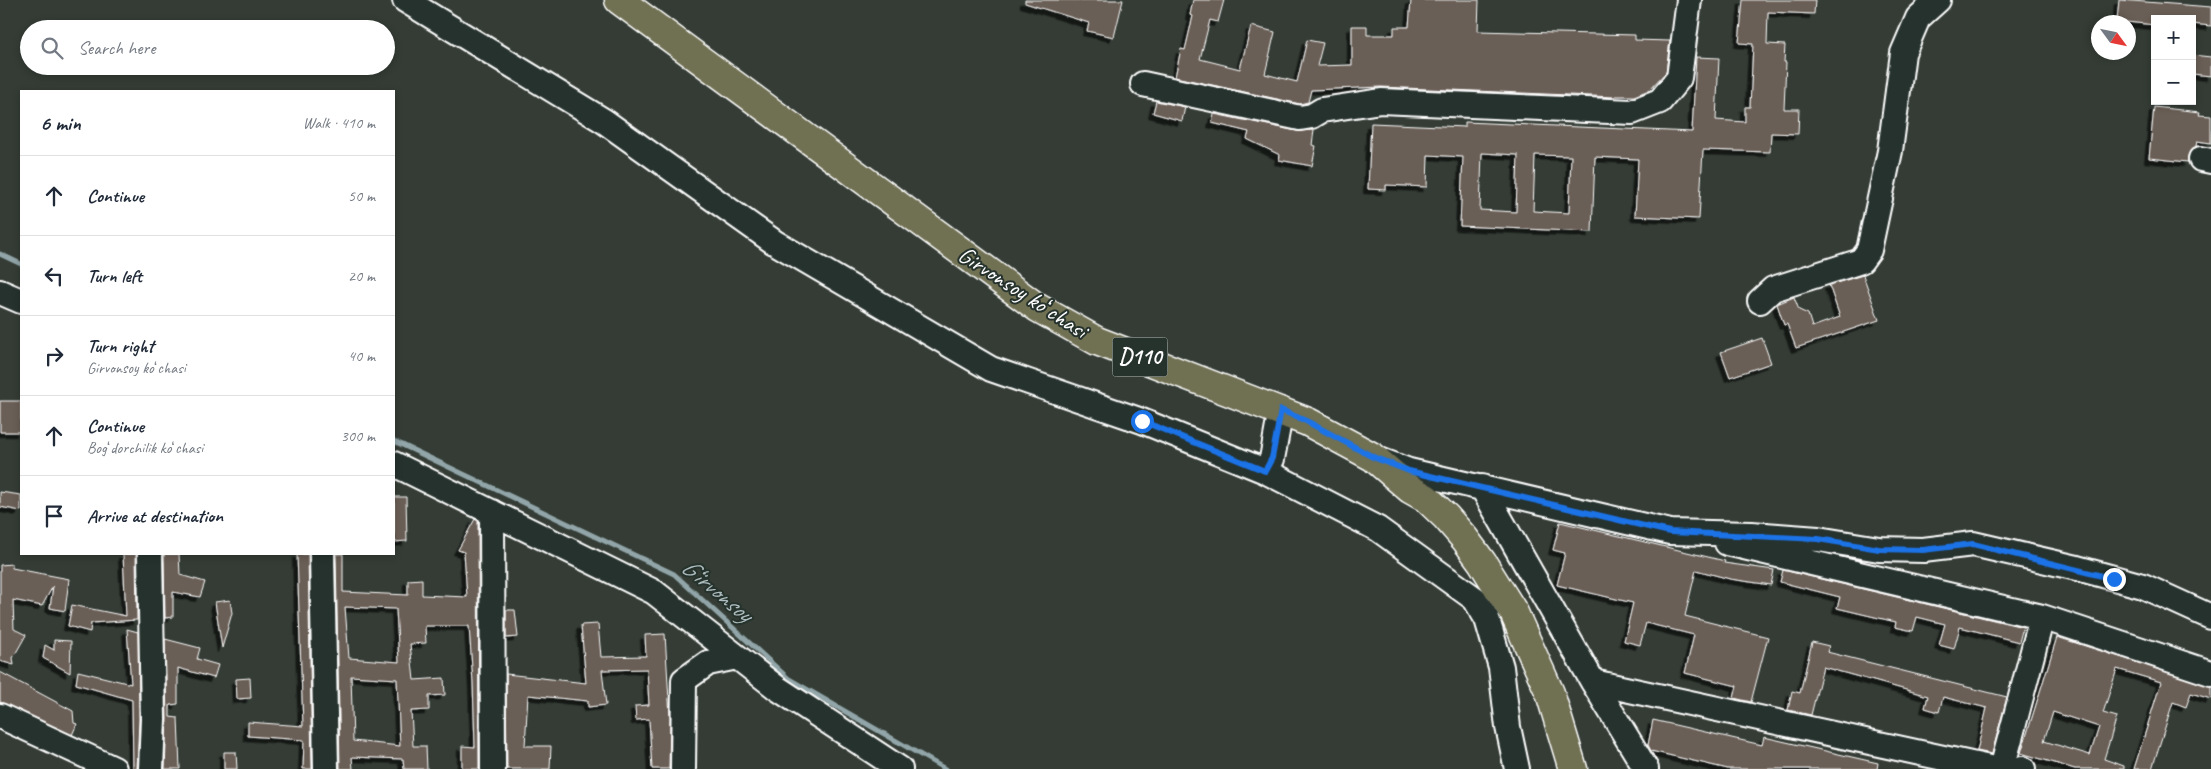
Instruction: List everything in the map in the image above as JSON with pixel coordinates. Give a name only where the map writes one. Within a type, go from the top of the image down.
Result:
[{"type":"main road","name":"Girvonsoy koʻchasi","points":[[619,0],[1038,308],[1097,341],[1281,410],[1308,422],[1373,457],[1410,488],[1426,498],[1446,517],[1482,562],[1514,613],[1539,666],[1559,720],[1573,769]]},
{"type":"street","points":[[405,0],[604,121],[774,242],[991,369],[1142,421],[1265,471],[1378,529],[1475,599],[1487,619],[1501,666],[1508,727],[1517,769]]},
{"type":"street","points":[[1143,84],[1300,118],[1312,116],[1322,110],[1381,101],[1632,112],[1660,102],[1679,78],[1689,0]]},
{"type":"street","points":[[1760,301],[1773,289],[1861,261],[1869,250],[1890,151],[1903,53],[1918,18],[1938,0]]},
{"type":"street","points":[[0,292],[20,302]]},
{"type":"street","points":[[1265,471],[1272,458],[1281,410]]},
{"type":"street","points":[[1373,457],[1409,471],[1662,530],[1694,534],[1751,534],[1818,539],[1879,549],[1923,550],[1973,544],[2143,586],[2211,617]]},
{"type":"street","points":[[395,464],[654,592],[777,688],[900,769]]},
{"type":"street","points":[[1482,487],[1593,682],[1646,769]]},
{"type":"street","points":[[492,512],[493,769]]},
{"type":"street","points":[[1694,534],[1753,550],[2042,617],[2211,673]]},
{"type":"street","points":[[150,555],[153,719],[151,769]]},
{"type":"street","points":[[322,555],[326,769]]},
{"type":"street","points":[[2002,769],[2042,617]]},
{"type":"street","points":[[684,769],[684,680],[708,663],[737,656]]},
{"type":"street","points":[[1593,682],[1994,769]]},
{"type":"street","points":[[0,716],[114,769]]},
{"type":"building","points":[[1025,0],[1123,0],[1114,37],[1087,31],[1089,23],[1025,3]]},
{"type":"building","points":[[1193,0],[1224,0],[1218,22],[1210,20],[1200,59],[1240,69],[1251,26],[1275,32],[1265,74],[1297,82],[1307,40],[1323,43],[1317,66],[1352,65],[1352,26],[1367,26],[1367,35],[1394,35],[1394,27],[1409,27],[1411,0],[1479,0],[1478,31],[1635,35],[1635,40],[1670,41],[1666,72],[1649,90],[1634,96],[1615,97],[1381,87],[1311,90],[1308,102],[1300,104],[1175,77],[1181,49],[1185,50],[1193,16],[1190,15]]},
{"type":"building","points":[[1743,0],[1815,0],[1814,14],[1768,12],[1767,44],[1785,45],[1784,109],[1799,109],[1798,134],[1771,133],[1770,152],[1703,150],[1699,219],[1635,216],[1638,159],[1595,157],[1592,232],[1460,226],[1463,157],[1428,155],[1427,187],[1386,185],[1386,190],[1368,189],[1371,123],[1465,127],[1465,122],[1692,132],[1696,57],[1719,58],[1716,120],[1745,122],[1745,107],[1750,107],[1753,44],[1739,43]],"holes":[[[1482,153],[1518,155],[1516,212],[1480,210]],[[1535,155],[1571,156],[1569,213],[1533,211]]]},
{"type":"building","points":[[2119,0],[2211,7],[2211,26],[2196,24],[2196,15],[2151,15],[2151,25],[2136,23],[2136,15],[2118,15]]},
{"type":"building","points":[[2196,55],[2211,57],[2211,76],[2196,74]]},
{"type":"building","points":[[1156,101],[1185,107],[1182,121],[1153,113]]},
{"type":"building","points":[[2154,107],[2200,112],[2199,115],[2211,116],[2211,143],[2197,141],[2196,146],[2188,156],[2188,162],[2149,158]]},
{"type":"building","points":[[1214,114],[1297,131],[1314,130],[1312,145],[1316,146],[1312,166],[1279,160],[1280,155],[1247,139],[1249,132],[1212,123]]},
{"type":"building","points":[[1863,275],[1879,320],[1796,348],[1787,324],[1784,325],[1777,304],[1794,297],[1799,310],[1808,314],[1812,327],[1840,317],[1829,285]]},
{"type":"building","points":[[1762,338],[1771,363],[1730,377],[1721,352]]},
{"type":"building","points":[[0,401],[20,401],[20,432],[0,432]]},
{"type":"building","points":[[0,492],[20,495],[20,511],[0,507]]},
{"type":"building","points":[[395,497],[406,497],[407,541],[395,542]]},
{"type":"building","points":[[475,519],[478,521],[479,769],[462,769],[462,746],[475,747],[469,626],[425,626],[426,643],[410,644],[414,680],[444,678],[445,695],[429,696],[429,710],[411,711],[413,746],[426,746],[427,769],[404,769],[403,759],[352,757],[353,769],[340,769],[336,555],[343,555],[343,592],[408,595],[408,580],[422,579],[422,595],[467,597],[464,552],[458,550]],"holes":[[[345,607],[396,609],[399,662],[349,658]],[[351,676],[397,679],[400,746],[353,741]]]},
{"type":"building","points":[[1560,522],[1725,561],[1724,563],[1774,570],[1771,585],[1730,579],[1696,570],[1685,616],[1768,637],[1751,702],[1734,698],[1737,686],[1685,673],[1694,635],[1646,623],[1640,645],[1624,641],[1633,603],[1557,585],[1565,553],[1553,550]]},
{"type":"building","points":[[123,555],[136,555],[137,620],[91,623],[90,632],[68,626],[72,605],[126,616]]},
{"type":"building","points":[[164,555],[179,555],[180,575],[205,582],[200,597],[173,592],[173,617],[165,618]]},
{"type":"building","points":[[297,555],[308,555],[312,769],[303,769],[304,740],[248,736],[248,722],[303,726]]},
{"type":"building","points":[[12,564],[12,568],[69,579],[65,611],[50,608],[53,586],[42,606],[13,600],[14,629],[26,635],[13,658],[14,665],[0,661],[0,565]]},
{"type":"building","points":[[1783,570],[2023,627],[2019,642],[1960,627],[1954,649],[1939,645],[1945,624],[1917,617],[1913,631],[1895,627],[1896,622],[1837,608],[1840,597],[1780,582]]},
{"type":"building","points":[[230,600],[232,613],[222,648],[215,602]]},
{"type":"building","points":[[506,610],[515,610],[518,637],[506,638]]},
{"type":"building","points":[[598,624],[601,657],[646,656],[645,635],[665,634],[670,717],[669,769],[652,769],[649,719],[636,720],[635,706],[649,705],[647,669],[602,670],[606,705],[588,707],[588,701],[528,695],[525,746],[551,746],[550,769],[507,769],[506,674],[586,683],[581,625]]},
{"type":"building","points":[[127,629],[138,632],[139,719],[137,769],[133,769],[132,700],[76,684],[78,671],[131,684]]},
{"type":"building","points":[[2057,637],[2211,686],[2211,699],[2191,693],[2186,707],[2173,702],[2152,769],[2134,769],[2161,682],[2117,669],[2103,713],[2117,717],[2104,759],[2124,766],[2124,769],[2075,769],[2021,753]],"holes":[[[2053,712],[2099,727],[2090,755],[2044,741]]]},
{"type":"building","points":[[165,639],[200,648],[197,659],[218,665],[214,678],[178,668],[178,704],[170,705],[170,717],[178,718],[180,769],[165,769],[167,719]]},
{"type":"building","points":[[54,640],[71,641],[70,673],[43,658],[45,645],[54,650]]},
{"type":"building","points":[[1812,642],[1829,646],[1827,652],[2007,697],[1992,754],[1977,751],[1987,708],[1943,697],[1939,712],[1925,708],[1928,696],[1823,667],[1811,715],[1788,710],[1792,691],[1800,693]]},
{"type":"building","points":[[0,672],[73,711],[74,723],[77,724],[72,735],[0,702]]},
{"type":"building","points":[[250,678],[251,698],[237,699],[236,679]]},
{"type":"building","points":[[1653,720],[1762,745],[1764,737],[1878,763],[1877,769],[1728,769],[1651,751],[1648,745]]},
{"type":"building","points":[[224,752],[236,752],[237,769],[224,769]]},
{"type":"waterway","name":"G‘irvonsoy","points":[[0,254],[20,264]]},
{"type":"waterway","name":"G‘irvonsoy","points":[[395,441],[674,574],[789,679],[945,769]]},
{"type":"route","points":[[1142,421],[1265,471],[1272,458],[1281,410],[1308,422],[1373,457],[1409,471],[1670,532],[1751,534],[1818,539],[1879,549],[1923,550],[1973,544],[2077,568],[2114,579]]}]
